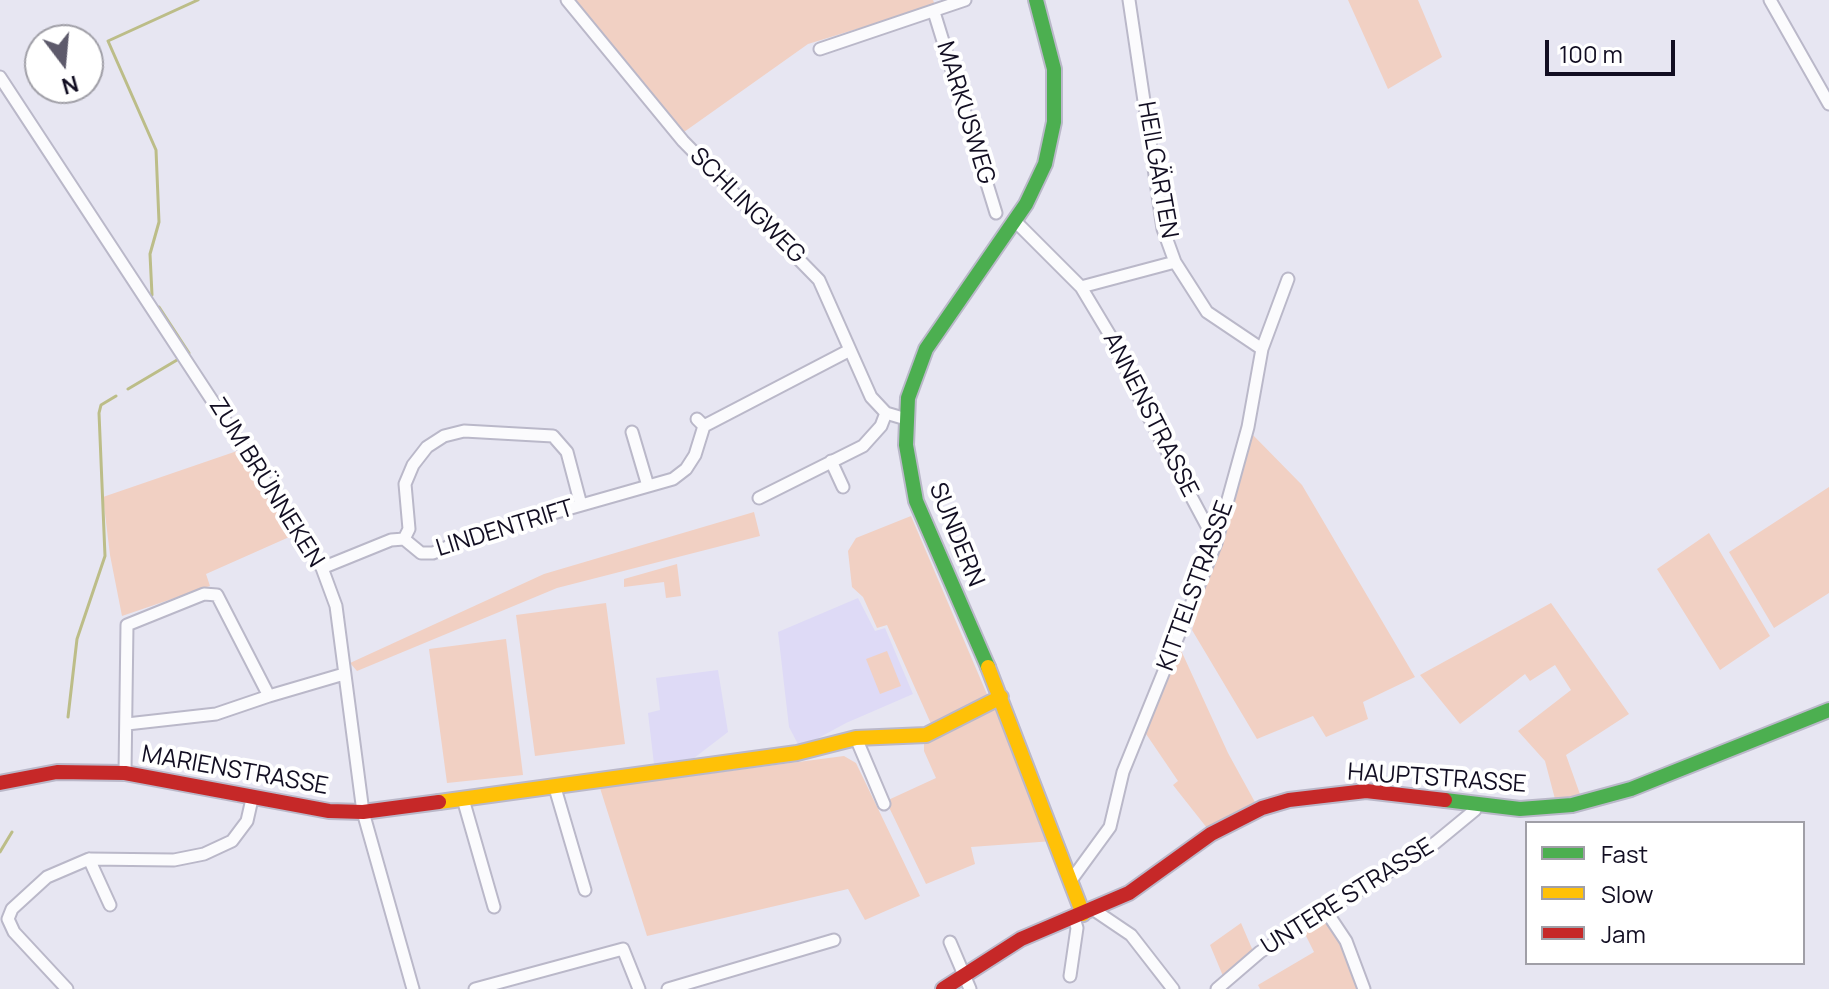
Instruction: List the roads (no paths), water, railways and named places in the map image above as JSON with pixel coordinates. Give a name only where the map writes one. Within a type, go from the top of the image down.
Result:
[{"type":"street","name":"SCHLINGWEG","points":[[567,0],[683,141],[819,280],[871,397],[886,413]]},
{"type":"street","points":[[820,49],[965,0]]},
{"type":"street","name":"SUNDERN","points":[[1036,0],[1054,69],[1054,122],[1045,164],[1015,221],[926,349],[914,376],[906,419],[909,469],[916,501],[1001,697],[1084,914]]},
{"type":"street","name":"HEILGÄRTEN","points":[[1129,0],[1163,229],[1175,262],[1207,312],[1262,349]]},
{"type":"street","points":[[1770,0],[1829,104]]},
{"type":"street","name":"MARKUSWEG","points":[[934,12],[996,213]]},
{"type":"street","name":"ZUM BRÜNNEKEN","points":[[0,77],[322,568],[336,606],[363,812],[413,989]]},
{"type":"street","name":"ANNENSTRASSE","points":[[1015,221],[1081,287],[1111,337],[1146,412],[1216,543]]},
{"type":"street","points":[[1081,287],[1175,262]]},
{"type":"street","name":"KITTELSTRASSE","points":[[1072,879],[1110,827],[1123,772],[1216,543],[1248,427],[1262,349],[1288,279]]},
{"type":"street","name":"LINDENTRIFT","points":[[322,568],[391,540],[404,539],[421,553],[433,553],[476,535],[673,479],[686,469],[700,423],[850,350]]},
{"type":"street","points":[[759,498],[863,446],[875,436],[886,413],[906,419]]},
{"type":"street","points":[[404,539],[409,529],[405,484],[413,465],[427,447],[444,436],[464,431],[553,436],[567,452],[581,505]]},
{"type":"street","points":[[632,432],[648,486]]},
{"type":"street","points":[[831,461],[843,487]]},
{"type":"street","points":[[125,773],[127,625],[204,594],[217,595],[226,607],[269,696]]},
{"type":"street","points":[[127,724],[216,714],[344,674]]},
{"type":"street","name":"MARIENSTRASSE","points":[[0,783],[57,772],[125,773],[252,799],[329,811],[363,812],[797,753],[856,738],[926,735],[1001,697]]},
{"type":"street","name":"HAUPTSTRASSE","points":[[943,989],[968,982],[1021,939],[1129,893],[1214,831],[1262,808],[1289,800],[1366,791],[1520,809],[1547,808],[1600,798],[1824,712]]},
{"type":"street","points":[[856,738],[884,804]]},
{"type":"street","points":[[555,788],[585,890]]},
{"type":"street","points":[[67,989],[14,932],[8,919],[12,909],[47,877],[89,859],[174,860],[204,854],[232,841],[247,821],[252,799]]},
{"type":"street","points":[[463,799],[494,907]]},
{"type":"street","name":"UNTERE STRASSE","points":[[1217,989],[1260,952],[1435,843],[1475,810],[1477,803]]},
{"type":"street","points":[[89,859],[110,905]]},
{"type":"street","points":[[1326,911],[1346,941],[1364,989]]},
{"type":"street","points":[[1070,976],[1077,928],[1084,914],[1131,935],[1173,989]]},
{"type":"street","points":[[668,989],[834,940]]},
{"type":"street","points":[[950,942],[968,982]]},
{"type":"street","points":[[475,989],[623,949],[639,989]]},
{"type":"waterway","points":[[152,295],[150,254],[159,222],[156,150],[108,41],[198,0]]},
{"type":"waterway","points":[[159,307],[189,353]]},
{"type":"waterway","points":[[128,389],[177,360]]},
{"type":"waterway","points":[[68,717],[77,639],[105,556],[99,413],[101,405],[116,396]]},
{"type":"waterway","points":[[0,852],[12,832]]}]
